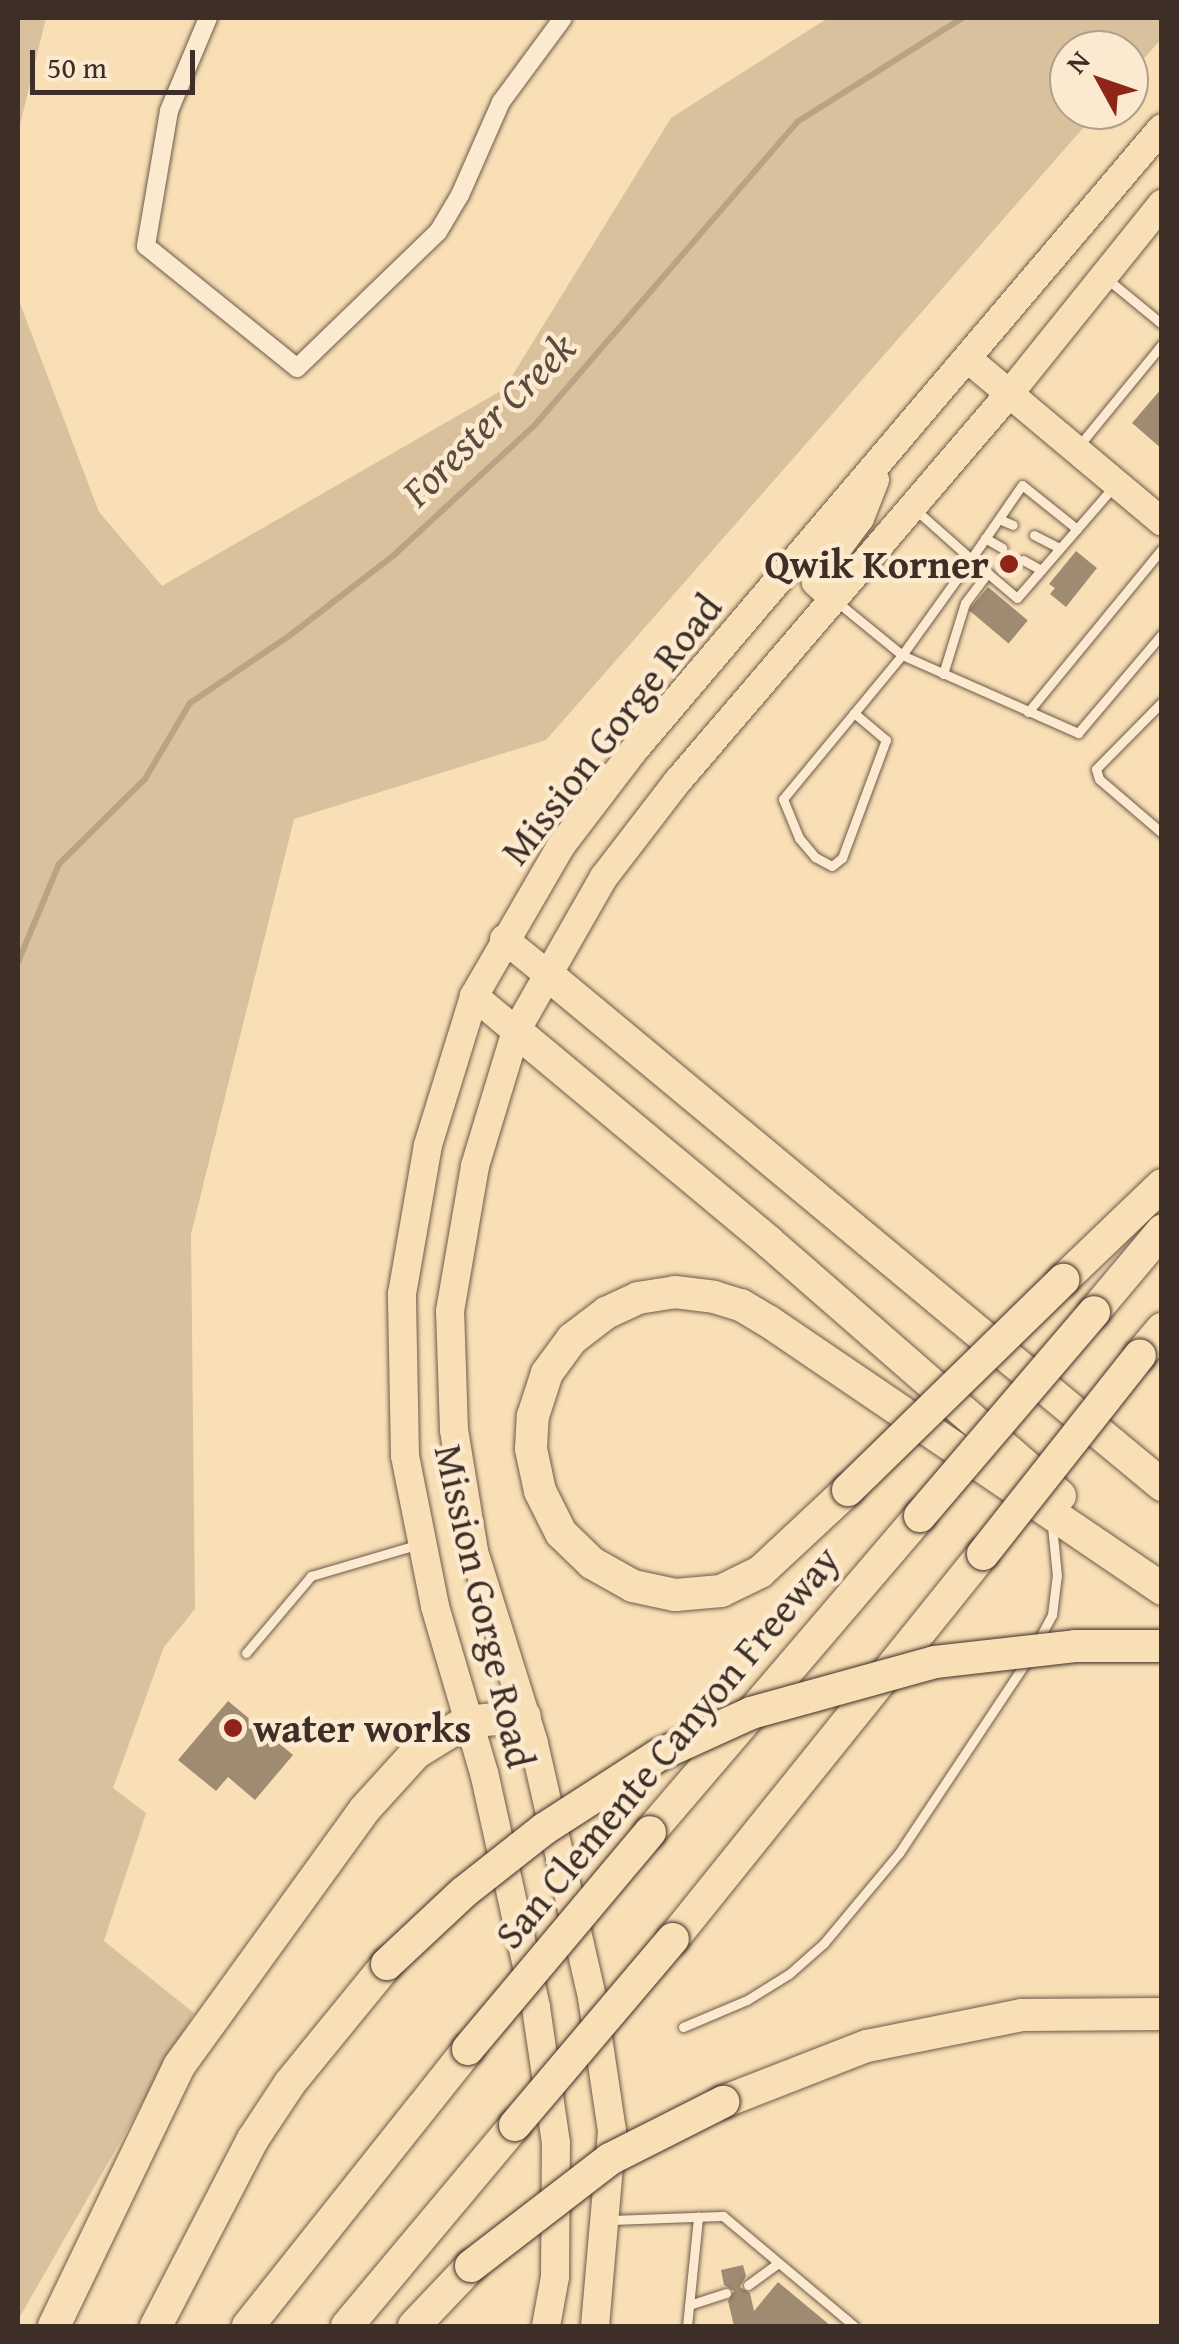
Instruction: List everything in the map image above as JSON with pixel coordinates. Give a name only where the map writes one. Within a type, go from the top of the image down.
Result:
[{"type":"highway","points":[[547,974],[1157,1476]]},
{"type":"highway","points":[[516,1031],[768,1242],[1162,1587]]},
{"type":"highway","points":[[1162,1185],[1063,1280],[848,1490],[760,1572],[721,1591],[675,1595],[647,1589],[592,1564],[561,1533],[540,1491],[531,1449],[533,1416],[547,1373],[572,1339],[606,1314],[638,1298],[676,1292],[714,1296],[742,1305],[768,1321],[1050,1513],[1162,1587]]},
{"type":"highway","name":"San Clemente Canyon Freeway","points":[[248,2326],[468,2049],[1162,1231]]},
{"type":"highway","points":[[347,2326],[673,1939],[1162,1329]]},
{"type":"highway","points":[[156,2326],[252,2139],[290,2083],[387,1964],[464,1892],[544,1829],[659,1754],[751,1713],[935,1662],[1075,1646],[1162,1646]]},
{"type":"highway","points":[[54,2326],[178,2066],[365,1809],[416,1753],[466,1722],[525,1716]]},
{"type":"highway","points":[[414,2326],[471,2266],[610,2159],[723,2102],[867,2046],[925,2034],[1022,2015],[1162,2014]]},
{"type":"main road","name":"Mission Gorge Road","points":[[546,2326],[555,2277],[556,2143],[536,2007],[484,1772],[466,1722],[404,1456],[402,1294],[428,1145],[474,996],[561,846],[636,750],[1162,128]]},
{"type":"main road","name":"Mission Gorge Road","points":[[595,2326],[612,2131],[592,1997],[525,1716],[474,1551],[454,1430],[450,1311],[475,1166],[516,1031],[616,861],[677,782],[1009,394],[1162,204]]},
{"type":"main road","points":[[968,359],[1160,518]]},
{"type":"main road","points":[[834,599],[816,582],[817,576],[860,518],[885,456]]},
{"type":"main road","points":[[504,940],[547,974]]},
{"type":"main road","points":[[474,996],[516,1031]]},
{"type":"street","points":[[208,18],[169,111],[146,246],[296,368],[438,232],[460,195],[501,102],[563,18]]},
{"type":"lane","points":[[1105,277],[1162,324]]},
{"type":"lane","points":[[1076,450],[1162,344]]},
{"type":"lane","points":[[912,508],[1017,598],[1116,484]]},
{"type":"lane","points":[[854,713],[886,740],[842,858],[832,866],[799,838],[783,799],[854,713],[902,655],[1022,486],[1077,529]]},
{"type":"lane","points":[[999,518],[1013,526]]},
{"type":"lane","points":[[1034,536],[1060,548]]},
{"type":"lane","points":[[985,538],[1002,548]]},
{"type":"lane","points":[[1028,712],[1162,549]]},
{"type":"lane","points":[[1023,560],[1041,570]]},
{"type":"lane","points":[[943,674],[964,603],[988,574]]},
{"type":"lane","points":[[834,599],[902,655],[1078,733],[1162,634]]},
{"type":"lane","points":[[1162,702],[1096,768],[1099,779],[1162,833]]},
{"type":"lane","points":[[683,2027],[747,2000],[790,1974],[862,1902],[899,1853],[1018,1680],[1052,1615],[1056,1576],[1050,1513]]},
{"type":"lane","points":[[246,1652],[310,1576],[422,1544]]},
{"type":"lane","points":[[606,2220],[722,2216],[854,2326]]},
{"type":"lane","points":[[687,2326],[698,2217]]},
{"type":"lane","points":[[748,2285],[778,2263]]},
{"type":"lane","points":[[690,2305],[726,2293]]},
{"type":"shaded area","points":[[18,18],[46,18],[18,133]]},
{"type":"shaded area","points":[[828,18],[1161,18],[1161,39],[1149,53],[1149,30],[1049,30],[1049,130],[1081,130],[546,740],[294,819],[191,1234],[195,1609],[164,1647],[113,1788],[146,1813],[104,1941],[194,2013],[18,2320],[18,298],[99,512],[162,586],[504,389],[671,118]]},
{"type":"building","points":[[1162,388],[1162,449],[1132,423]]},
{"type":"building","points":[[1076,551],[1097,568],[1066,607],[1050,594],[1055,588],[1049,584]]},
{"type":"building","points":[[988,587],[1028,620],[1009,643],[969,610]]},
{"type":"building","name":"water works","points":[[228,1701],[293,1755],[255,1800],[228,1777],[216,1791],[178,1760]]},
{"type":"building","points":[[743,2265],[746,2276],[740,2287],[750,2293],[754,2311],[778,2282],[831,2326],[734,2326],[728,2301],[734,2291],[724,2285],[721,2270]]},
{"type":"waterway","name":"Forester Creek","points":[[18,962],[59,864],[145,779],[190,703],[289,636],[394,555],[534,426],[797,122],[962,18]]},
{"type":"place","name":"Qwik Korner","points":[[1009,564]]},
{"type":"place","name":"water works","points":[[233,1728]]}]
